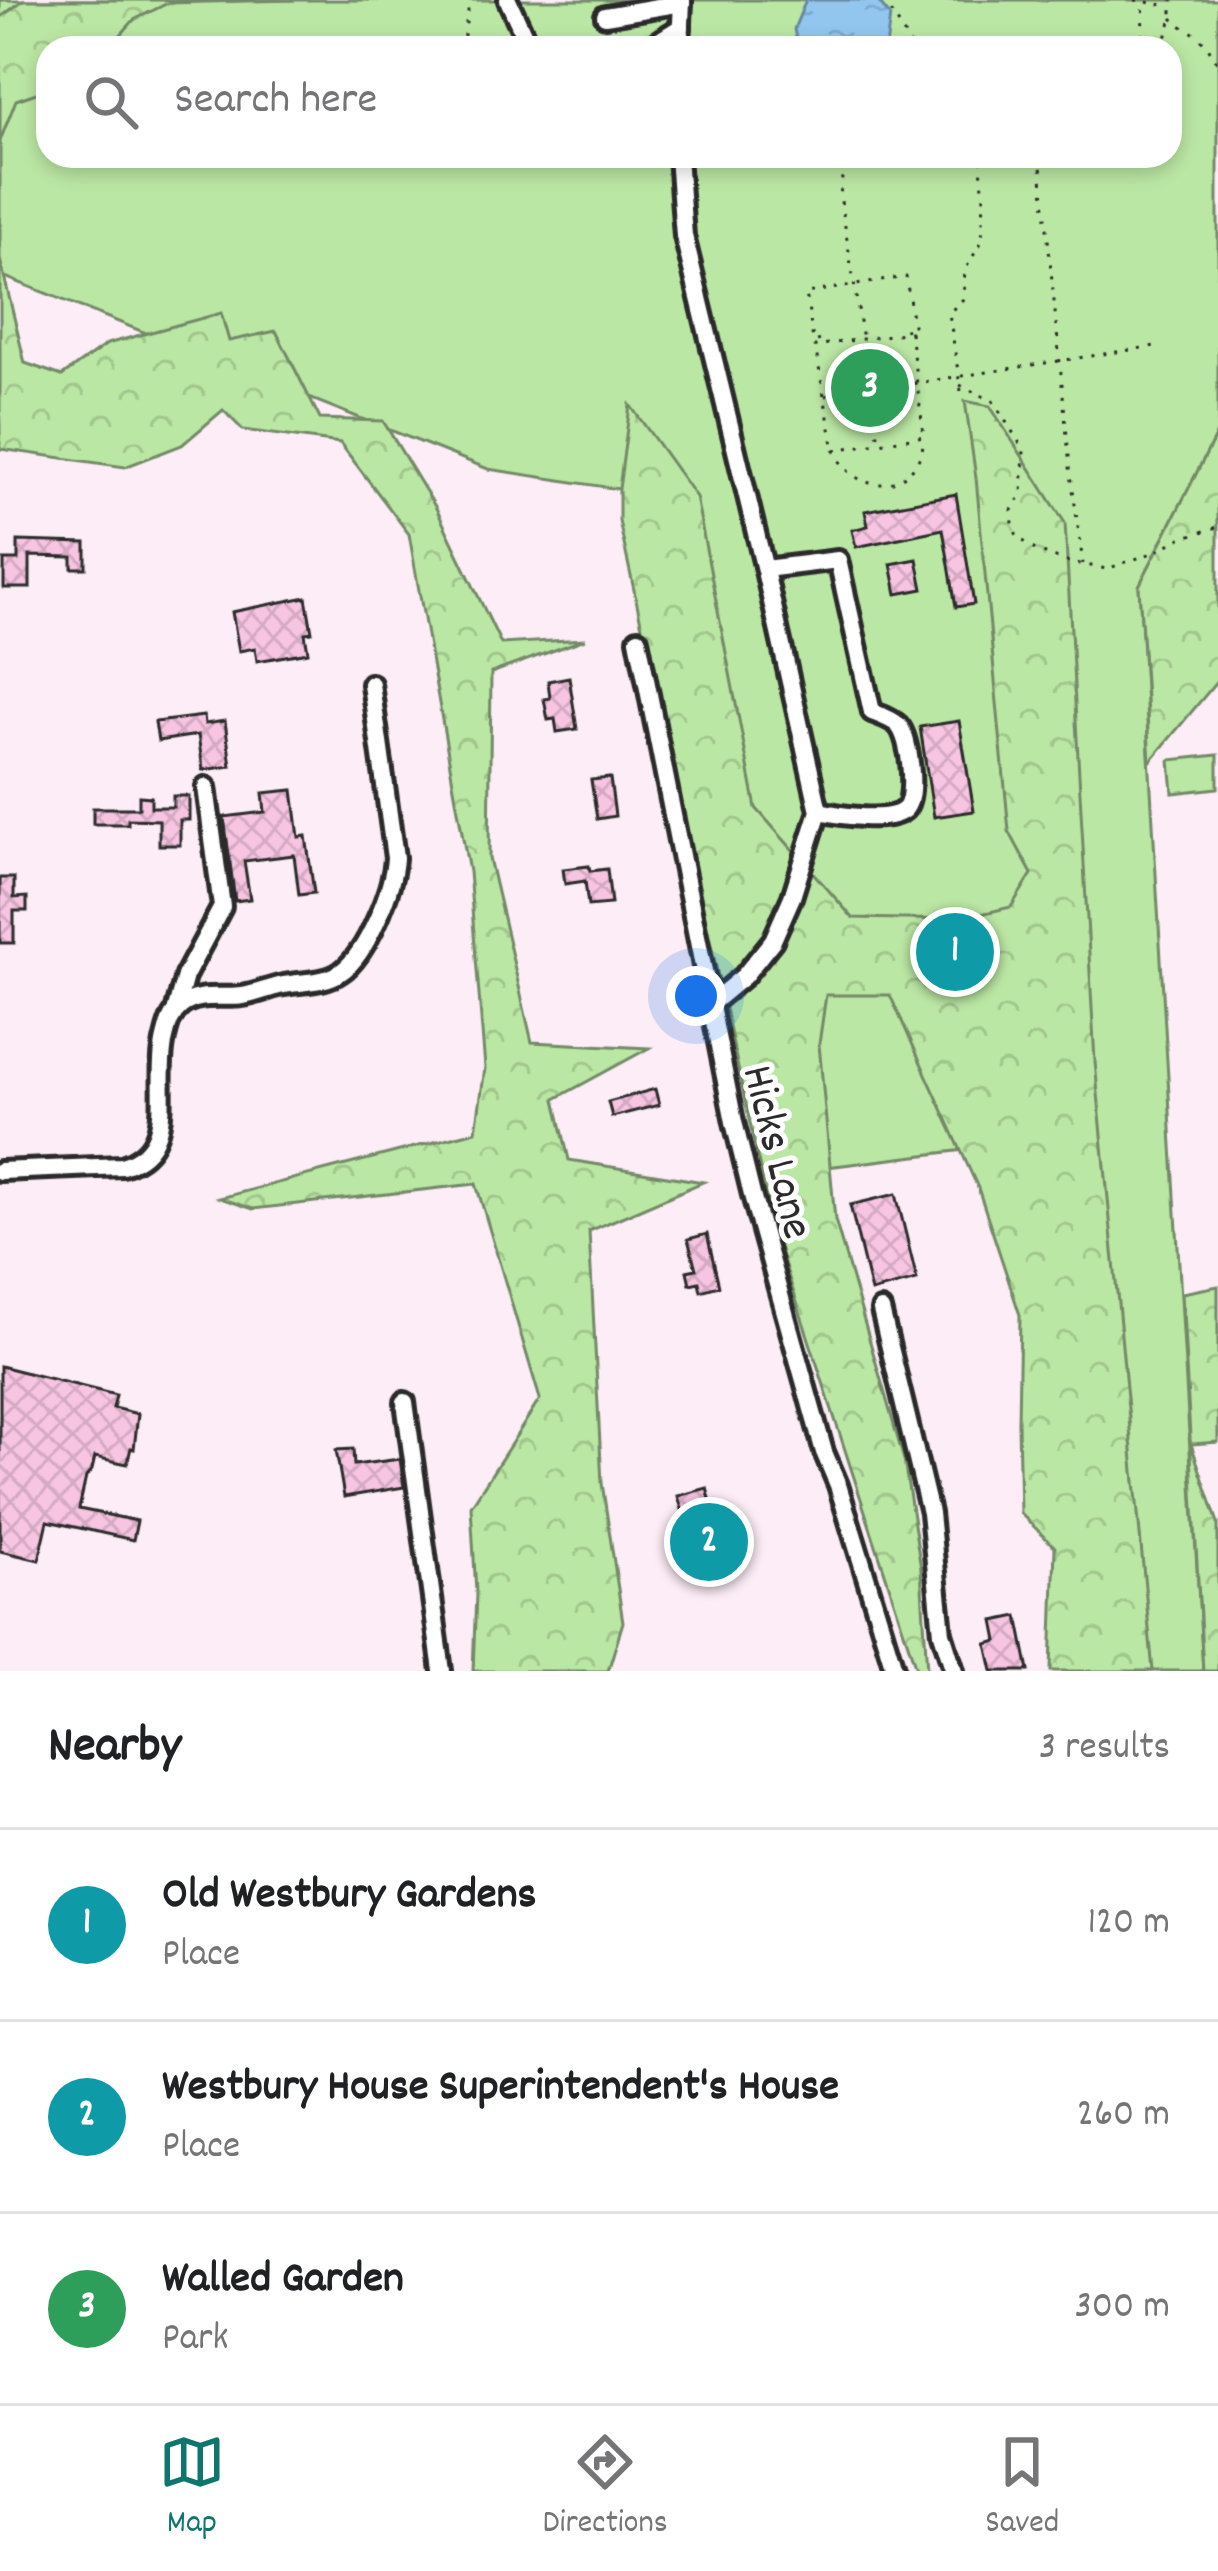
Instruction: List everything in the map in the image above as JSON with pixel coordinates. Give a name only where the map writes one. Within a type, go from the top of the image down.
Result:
[{"type":"street","points":[[508,0],[523,33]]},
{"type":"street","points":[[605,16],[682,2],[681,36]]},
{"type":"street","points":[[667,36],[681,27]]},
{"type":"street","points":[[679,168],[684,236],[819,811],[792,897],[772,940],[743,976],[709,1005]]},
{"type":"street","points":[[765,569],[838,560],[872,712],[896,722],[905,735],[913,792],[907,807],[896,814],[850,817],[819,811]]},
{"type":"street","name":"Hicks Lane","points":[[638,639],[709,1005],[752,1195],[824,1452],[895,1671]]},
{"type":"street","points":[[0,1171],[122,1166],[147,1155],[160,1131],[161,1054],[176,1010],[194,999],[245,996],[320,980],[338,975],[354,961],[394,878],[371,684]]},
{"type":"street","points":[[176,1010],[185,976],[222,908],[206,787]]},
{"type":"street","points":[[881,1310],[930,1513],[942,1633],[954,1671]]},
{"type":"street","points":[[405,1402],[442,1671]]},
{"type":"path","points":[[464,36],[470,0]]},
{"type":"path","points":[[890,0],[905,36]]},
{"type":"path","points":[[1135,0],[1171,3],[1167,36]]},
{"type":"path","points":[[1142,36],[1144,2]]},
{"type":"path","points":[[1172,18],[1208,46],[1218,64]]},
{"type":"path","points":[[824,396],[865,391],[870,384],[840,195],[847,168]]},
{"type":"path","points":[[981,168],[982,241],[965,270],[963,298],[949,313],[960,388],[993,400],[1024,450],[1022,494],[1012,510],[1017,536],[1035,550],[1107,568],[1218,527]]},
{"type":"path","points":[[1041,168],[1083,564]]},
{"type":"path","points":[[819,346],[818,339],[813,340],[806,292],[906,277],[913,325],[905,326],[906,333]]},
{"type":"path","points":[[910,332],[924,436],[920,458],[910,472],[886,484],[857,479],[839,462],[815,346],[863,339],[910,332]]},
{"type":"path","points":[[870,384],[878,389],[1162,346]]},
{"type":"path","points":[[872,397],[878,389]]},
{"type":"path","points":[[865,391],[872,397],[879,443]]},
{"type":"path","points":[[834,449],[924,436]]},
{"type":"green space","points":[[0,0],[1218,0],[1218,431],[1139,586],[1203,1671],[1097,1671],[1030,1142],[810,1169],[619,489],[488,469],[0,275]]},
{"type":"green space","points":[[23,0],[295,0],[168,3],[134,20],[120,36],[36,36],[36,93],[16,100],[0,141],[0,18]]},
{"type":"green space","points":[[0,259],[25,363],[62,376],[107,344],[221,313],[229,341],[276,331],[320,419],[383,421],[436,508],[501,644],[585,639],[491,673],[489,858],[532,1042],[649,1048],[555,1099],[569,1160],[703,1182],[589,1231],[602,1483],[623,1622],[608,1671],[473,1671],[476,1593],[471,1506],[540,1399],[476,1184],[253,1209],[220,1198],[476,1131],[485,1068],[469,872],[409,534],[340,443],[243,430],[223,410],[182,445],[125,467],[0,449]]},
{"type":"green space","points":[[965,401],[990,406],[1065,523],[1095,1062],[1153,1671],[1051,1671],[1055,1547],[1020,1513],[1020,1315],[978,1188],[890,995],[826,995],[819,1044],[835,1220],[904,1460],[921,1569],[927,1671],[917,1671],[773,1229],[619,521],[630,405],[696,497],[756,808],[853,918],[955,920],[1011,907],[1032,874],[1009,831]]},
{"type":"green space","points":[[1218,431],[1218,680],[1150,762],[1139,586]]},
{"type":"green space","points":[[1218,755],[1218,788],[1173,793],[1170,760]]},
{"type":"green space","points":[[1218,1286],[1218,1442],[1191,1444],[1218,1523],[1218,1671],[1203,1671],[1182,1293]]},
{"type":"water","points":[[806,0],[877,0],[890,16],[888,36],[795,36]]},
{"type":"building","points":[[956,494],[974,604],[956,607],[943,529],[856,547],[852,530],[868,526],[865,511]]},
{"type":"building","points":[[18,541],[86,543],[86,568],[72,568],[72,557],[30,556],[30,588],[4,588],[4,560],[18,560]]},
{"type":"building","points":[[917,559],[923,589],[897,594],[891,564]]},
{"type":"building","points":[[306,597],[312,632],[305,633],[308,652],[257,661],[255,648],[239,651],[232,612]]},
{"type":"building","points":[[569,677],[577,729],[557,732],[555,719],[548,720],[544,699],[550,698],[548,681]]},
{"type":"building","points":[[204,716],[205,724],[225,721],[231,766],[203,770],[198,735],[158,741],[155,722]]},
{"type":"building","points":[[959,721],[974,811],[934,817],[920,727]]},
{"type":"building","points":[[610,778],[615,816],[597,819],[591,780]]},
{"type":"building","points":[[293,790],[314,893],[299,895],[294,855],[244,861],[250,899],[235,901],[224,817],[265,812],[263,793]]},
{"type":"building","points":[[139,796],[151,797],[151,807],[173,807],[173,796],[189,796],[189,820],[180,820],[180,845],[159,845],[159,820],[93,824],[93,808],[139,808]]},
{"type":"building","points":[[589,866],[590,871],[607,869],[611,904],[588,906],[585,881],[565,884],[563,869]]},
{"type":"building","points":[[0,878],[14,878],[14,898],[27,897],[27,911],[14,911],[14,943],[0,943]]},
{"type":"building","points":[[655,1089],[659,1105],[612,1117],[608,1102]]},
{"type":"building","points":[[896,1194],[917,1280],[871,1292],[850,1205]]},
{"type":"building","points":[[707,1234],[719,1286],[701,1291],[699,1282],[690,1284],[687,1271],[696,1269],[688,1239]]},
{"type":"building","points":[[0,1366],[116,1395],[113,1408],[138,1414],[134,1449],[127,1464],[95,1457],[79,1509],[137,1521],[133,1540],[48,1521],[39,1560],[0,1551]]},
{"type":"building","points":[[353,1449],[354,1465],[400,1459],[404,1487],[344,1497],[336,1450]]},
{"type":"building","points":[[707,1488],[727,1564],[705,1570],[691,1518],[685,1519],[678,1496]]},
{"type":"building","points":[[1018,1616],[1029,1671],[993,1671],[987,1644],[998,1641],[994,1621]]},
{"type":"place","name":"Walled Garden","points":[[870,388]]},
{"type":"place","name":"Old Westbury Gardens","points":[[955,952]]},
{"type":"place","name":"Westbury House Superintendent's House","points":[[709,1542]]}]
